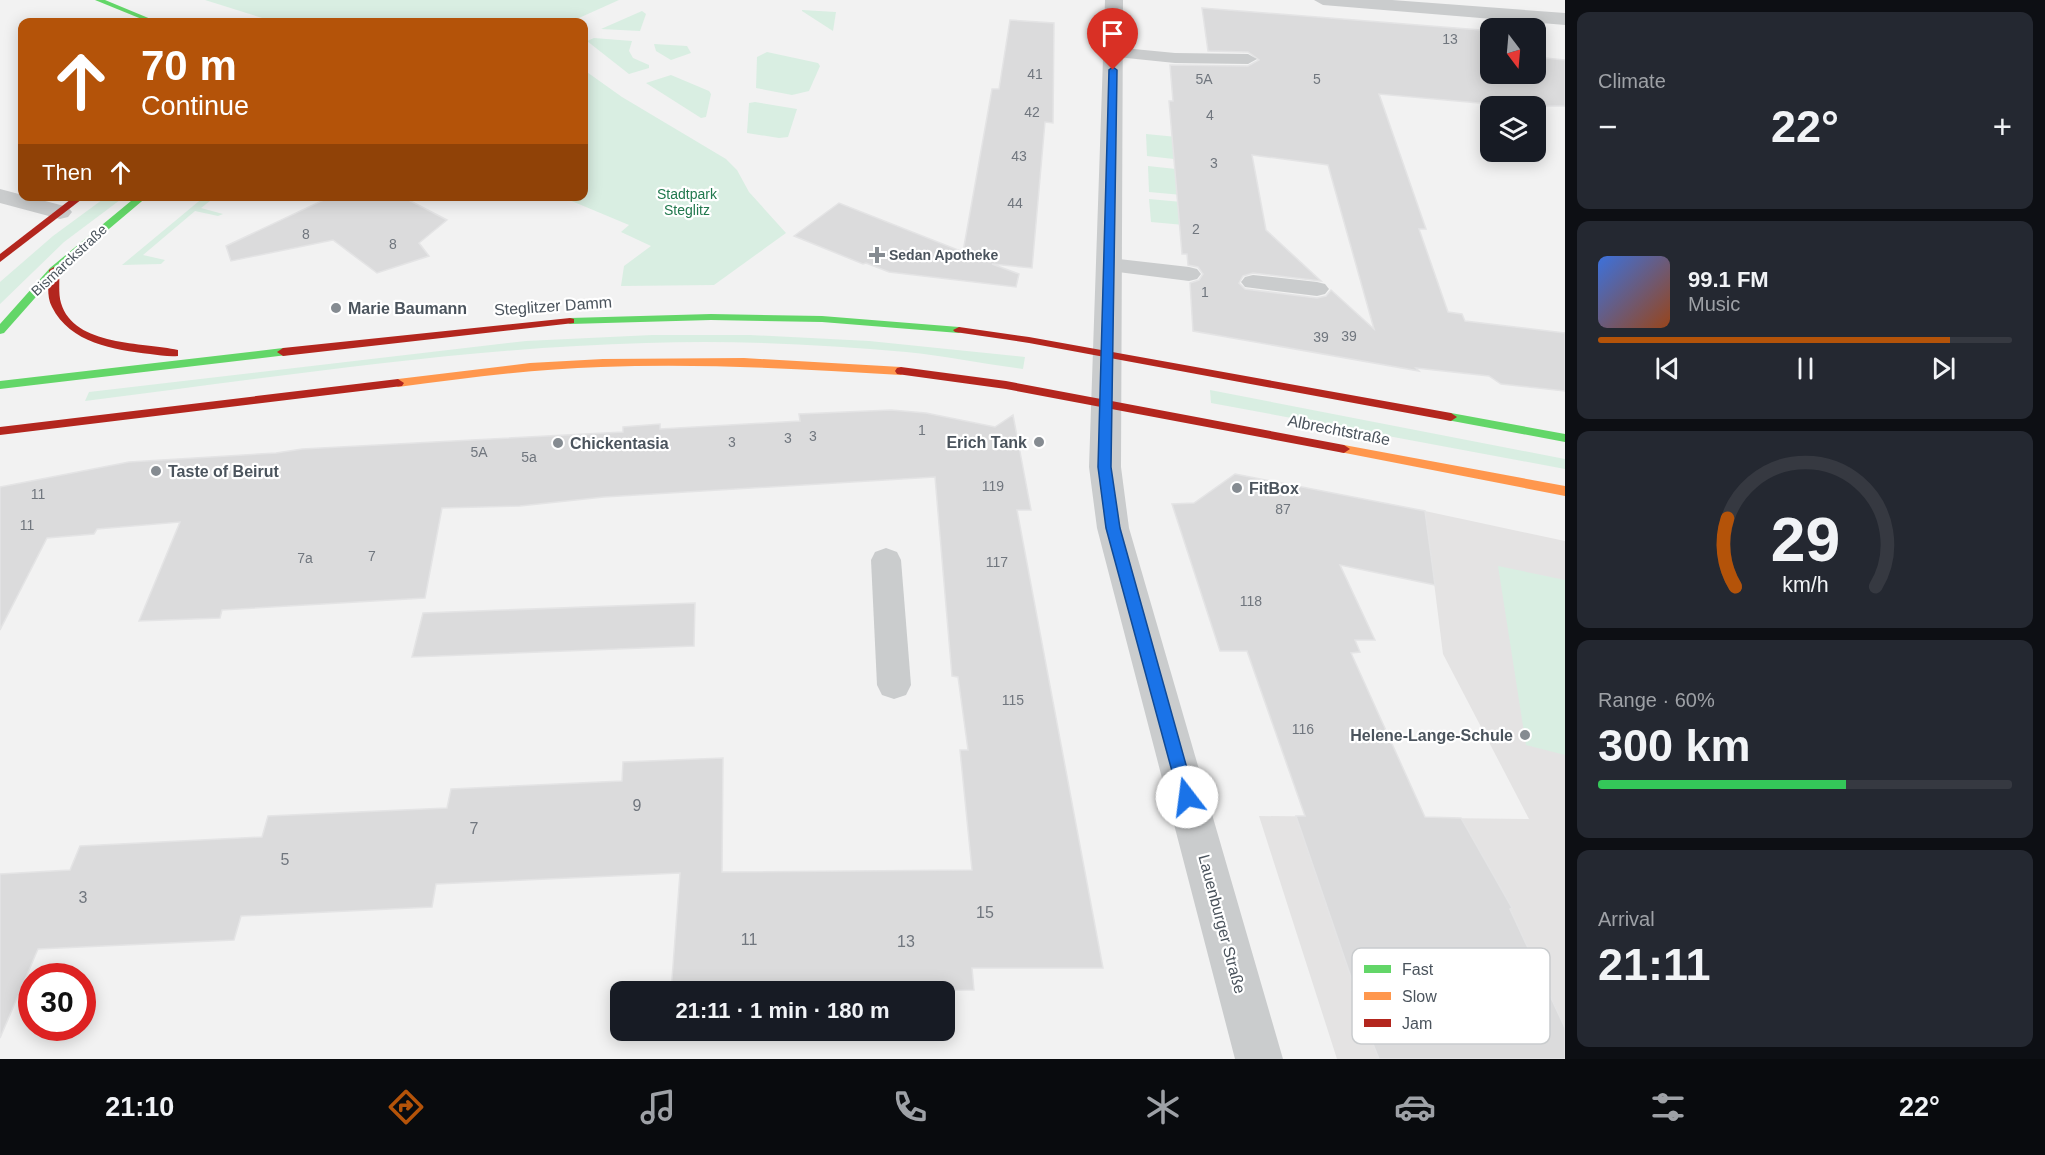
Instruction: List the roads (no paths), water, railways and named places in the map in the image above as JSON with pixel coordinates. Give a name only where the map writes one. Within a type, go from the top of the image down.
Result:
[{"type":"main road","points":[[99,0],[145,18]]},
{"type":"main road","points":[[0,259],[75,201]]},
{"type":"main road","name":"Bismarckstraße","points":[[0,331],[54,270],[138,201]]},
{"type":"main road","points":[[54,270],[55,297],[61,315],[90,336],[167,352],[233,358]]},
{"type":"main road","name":"Steglitzer Damm","points":[[0,385],[554,321],[711,317],[870,322],[979,333],[1108,354]]},
{"type":"main road","name":"Albrechtstraße","points":[[1108,354],[1565,438]]},
{"type":"main road","points":[[0,431],[397,381],[530,368],[625,363],[744,362],[897,371],[1006,385],[1107,404]]},
{"type":"main road","name":"Albrechtstraße","points":[[1107,404],[1565,491]]},
{"type":"street","name":"Lauenburger Straße","points":[[1114,0],[1105,467],[1113,528],[1259,1059]]},
{"type":"street","points":[[1323,0],[1565,20]]},
{"type":"street","points":[[0,196],[18,201]]},
{"type":"street","points":[[19,201],[60,212]]},
{"type":"lane","points":[[1113,52],[1175,58],[1248,59]]},
{"type":"lane","points":[[1110,265],[1189,274]]},
{"type":"lane","points":[[1252,282],[1317,289]]},
{"type":"lane","points":[[886,560],[894,685]]},
{"type":"place","name":"Sedan Apotheke","points":[[877,255]]},
{"type":"place","name":"Marie Baumann","points":[[336,308]]},
{"type":"place","name":"Erich Tank","points":[[1039,442]]},
{"type":"place","name":"Chickentasia","points":[[558,443]]},
{"type":"place","name":"Taste of Beirut","points":[[156,471]]},
{"type":"place","name":"FitBox","points":[[1237,488]]},
{"type":"place","name":"Helene-Lange-Schule","points":[[1525,735]]},
{"type":"park label","name":"Stadtpark Steglitz","points":[[687,202]]}]
